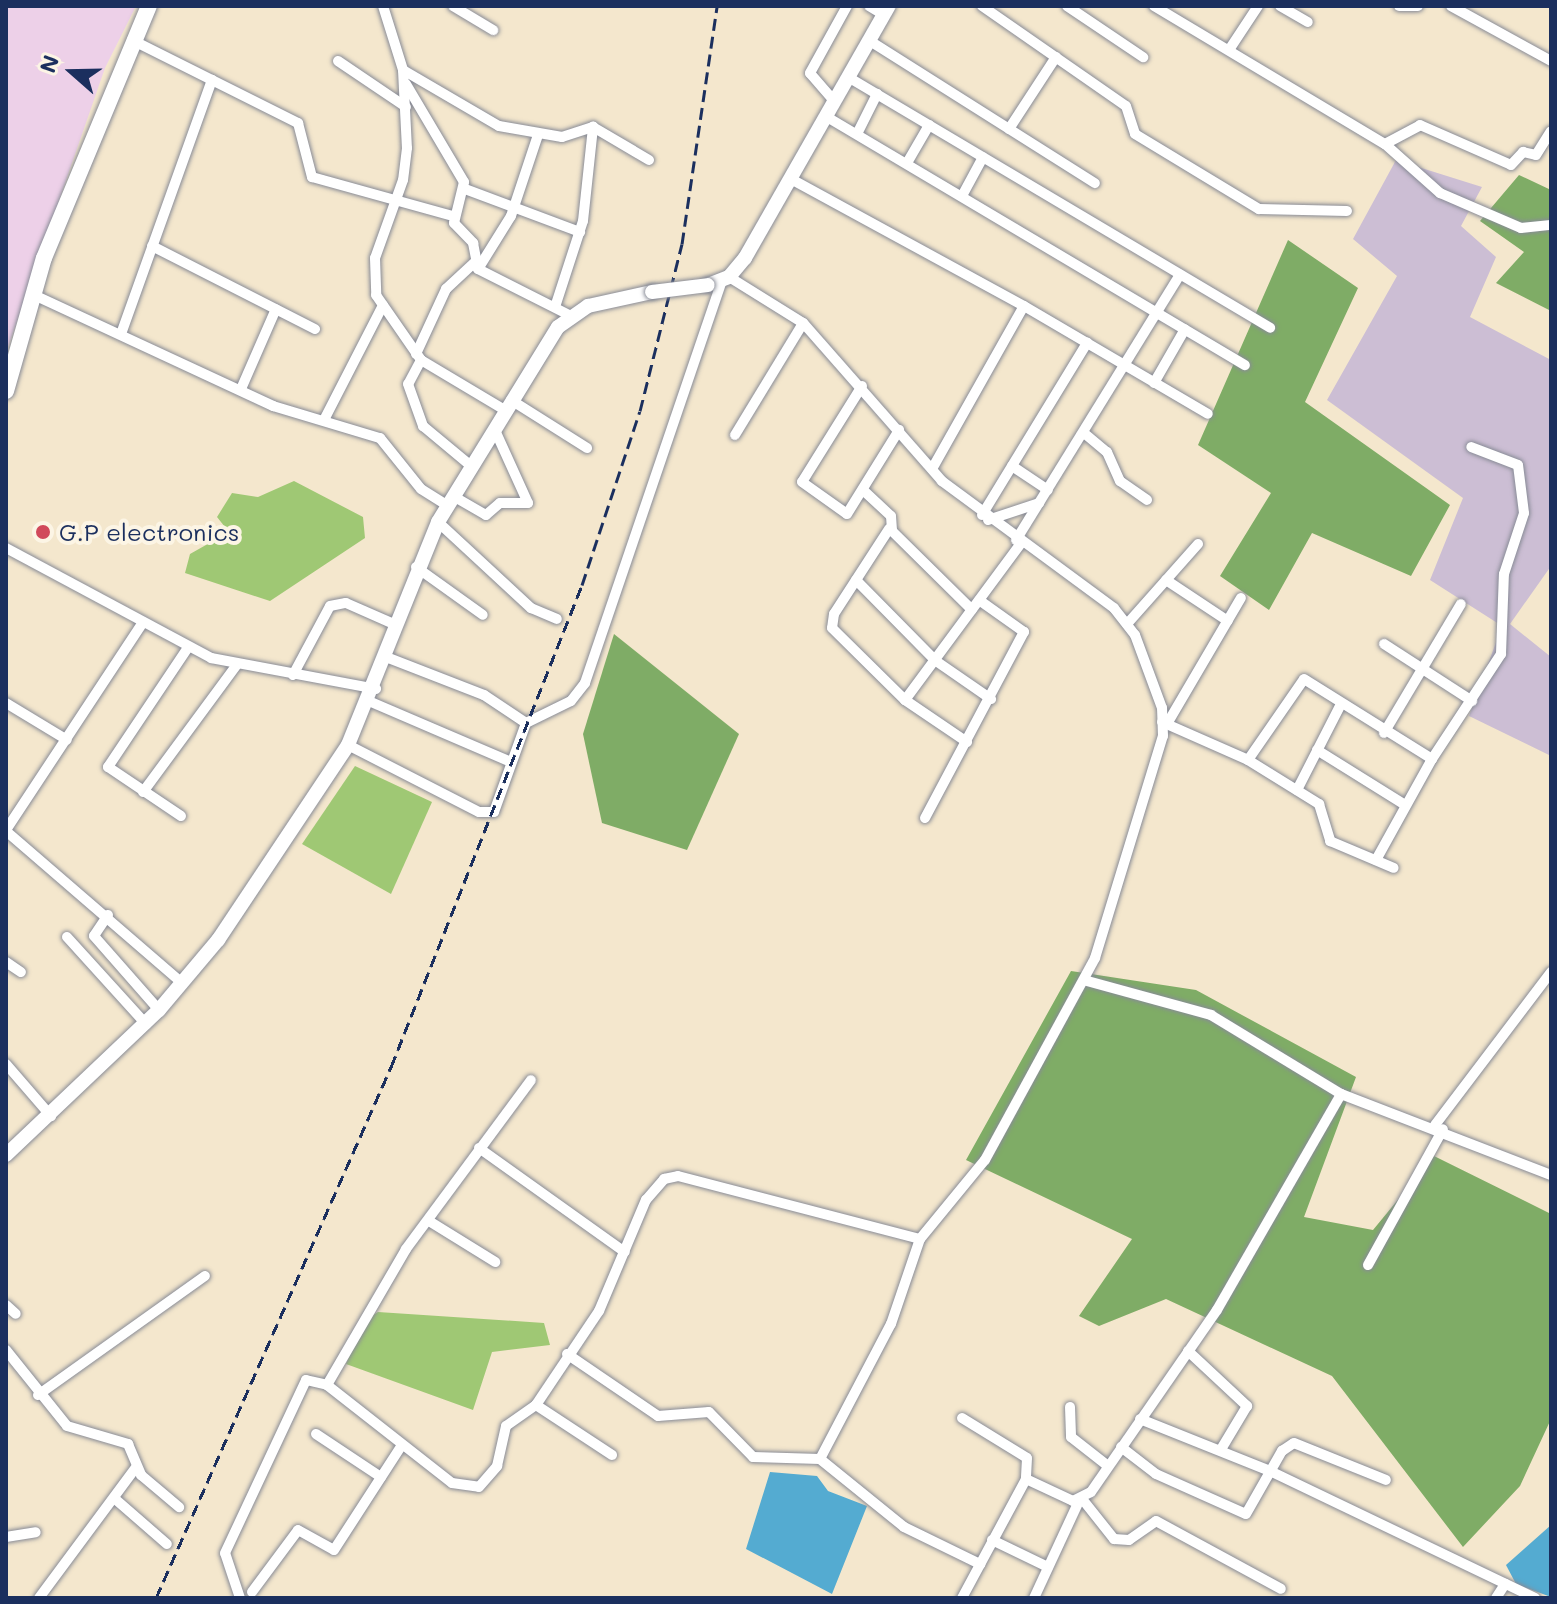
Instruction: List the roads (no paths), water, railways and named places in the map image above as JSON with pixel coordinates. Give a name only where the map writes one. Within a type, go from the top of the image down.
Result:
[{"type":"main road","points":[[6,391],[34,295],[132,40],[149,6]]},
{"type":"main road","points":[[6,1153],[51,1116],[146,1024],[182,983],[348,745],[373,696],[416,567],[438,522],[508,405],[571,316],[652,292],[720,280],[791,179],[886,10]]},
{"type":"street","points":[[383,6],[404,75],[465,189],[580,232]]},
{"type":"street","points":[[453,6],[493,30]]},
{"type":"street","points":[[835,102],[810,73],[847,6]]},
{"type":"street","points":[[869,6],[886,10]]},
{"type":"street","points":[[982,6],[1126,106],[1135,134],[1259,209],[1347,211]]},
{"type":"street","points":[[1067,6],[1143,57]]},
{"type":"street","points":[[1154,6],[1385,144],[1440,193],[1521,228],[1551,225]]},
{"type":"street","points":[[1229,50],[1258,6]]},
{"type":"street","points":[[1280,6],[1308,22]]},
{"type":"street","points":[[1399,6],[1418,6]]},
{"type":"street","points":[[1451,6],[1551,61]]},
{"type":"street","points":[[132,40],[298,123],[312,177],[398,198],[453,216],[477,265],[556,304],[571,316]]},
{"type":"street","points":[[870,41],[1095,183]]},
{"type":"street","points":[[1009,129],[1056,57]]},
{"type":"street","points":[[338,61],[406,107]]},
{"type":"street","points":[[404,75],[407,166],[375,258],[373,285],[418,357],[587,448]]},
{"type":"street","points":[[404,75],[499,126],[538,135],[593,127],[649,160]]},
{"type":"street","points":[[848,77],[1270,328]]},
{"type":"street","points":[[121,334],[212,80]]},
{"type":"street","points":[[857,134],[877,94]]},
{"type":"street","points":[[827,117],[1245,365]]},
{"type":"street","points":[[1385,144],[1412,124],[1506,165],[1547,148],[1551,131]]},
{"type":"street","points":[[907,163],[929,125]]},
{"type":"street","points":[[556,304],[580,232],[593,127]]},
{"type":"street","points":[[471,466],[423,426],[408,384],[446,289],[477,265],[514,208],[538,135]]},
{"type":"street","points":[[962,196],[983,157]]},
{"type":"street","points":[[791,179],[1024,306],[1208,414]]},
{"type":"street","points":[[453,216],[465,189]]},
{"type":"street","points":[[152,246],[315,329]]},
{"type":"street","points":[[905,700],[1019,542],[1180,274]]},
{"type":"street","points":[[348,745],[491,814],[526,723],[571,701],[585,683],[720,280],[803,323],[862,386],[932,469],[985,517],[1114,608],[1125,620],[1152,673],[1165,723]]},
{"type":"street","points":[[34,295],[241,389],[391,445],[421,489],[486,515],[500,503],[528,503],[494,428]]},
{"type":"street","points":[[324,420],[383,305]]},
{"type":"street","points":[[932,469],[1024,306]]},
{"type":"street","points":[[241,389],[276,309]]},
{"type":"street","points":[[735,435],[803,323]]},
{"type":"street","points":[[1154,383],[1185,329]]},
{"type":"street","points":[[985,517],[1012,466],[1087,343]]},
{"type":"street","points":[[862,386],[801,477],[842,513],[863,490],[899,430]]},
{"type":"street","points":[[1084,433],[1107,452],[1120,481],[1147,500]]},
{"type":"street","points":[[1376,860],[1432,759],[1472,701],[1505,639],[1504,574],[1526,493],[1518,465],[1471,447]]},
{"type":"street","points":[[1012,466],[1048,490]]},
{"type":"street","points":[[863,490],[891,516],[889,529],[856,580],[832,628],[905,700],[967,742]]},
{"type":"street","points":[[985,517],[1040,503]]},
{"type":"street","points":[[438,522],[531,608],[557,619]]},
{"type":"street","points":[[889,529],[972,610]]},
{"type":"street","points":[[1125,620],[1198,544]]},
{"type":"street","points":[[6,548],[187,649],[236,666],[293,675],[373,696],[511,762]]},
{"type":"street","points":[[416,567],[483,615]]},
{"type":"street","points":[[856,580],[936,661],[991,699]]},
{"type":"street","points":[[1166,580],[1228,621]]},
{"type":"street","points":[[820,1459],[891,1324],[920,1239],[985,1160],[1087,981],[1165,723],[1241,598]]},
{"type":"street","points":[[925,818],[1024,632],[979,600]]},
{"type":"street","points":[[293,675],[330,606],[346,603],[396,625]]},
{"type":"street","points":[[1384,733],[1461,604]]},
{"type":"street","points":[[143,622],[6,830],[108,915],[182,983]]},
{"type":"street","points":[[1384,644],[1472,701]]},
{"type":"street","points":[[181,816],[108,767],[187,649]]},
{"type":"street","points":[[386,657],[484,695],[526,723]]},
{"type":"street","points":[[143,792],[236,666]]},
{"type":"street","points":[[1248,760],[1297,681],[1432,759]]},
{"type":"street","points":[[6,703],[67,740]]},
{"type":"street","points":[[1297,790],[1341,704]]},
{"type":"street","points":[[1165,723],[1248,760],[1297,790],[1319,804],[1330,841],[1394,868]]},
{"type":"street","points":[[1317,750],[1405,805]]},
{"type":"street","points":[[108,915],[94,936],[159,1010]]},
{"type":"street","points":[[67,937],[146,1024]]},
{"type":"street","points":[[6,962],[21,972]]},
{"type":"street","points":[[1368,1265],[1439,1127],[1551,972]]},
{"type":"street","points":[[1087,981],[1211,1015],[1341,1094],[1439,1127],[1551,1175]]},
{"type":"street","points":[[6,1064],[51,1116]]},
{"type":"street","points":[[327,1385],[429,1221],[531,1080]]},
{"type":"street","points":[[1034,1598],[1081,1500],[1188,1351],[1341,1094]]},
{"type":"street","points":[[479,1148],[625,1252]]},
{"type":"street","points":[[240,1598],[238,1582],[225,1553],[306,1380],[327,1385],[400,1448],[471,1490],[497,1466],[506,1426],[536,1405],[606,1298],[654,1188],[678,1176],[920,1239]]},
{"type":"street","points":[[429,1221],[495,1262]]},
{"type":"street","points":[[38,1395],[205,1276]]},
{"type":"street","points":[[6,1305],[16,1314]]},
{"type":"street","points":[[6,1350],[38,1395],[69,1428],[128,1444],[137,1466],[179,1507]]},
{"type":"street","points":[[1188,1351],[1247,1406],[1220,1451]]},
{"type":"street","points":[[567,1354],[658,1416],[709,1412],[753,1457],[820,1459],[904,1527],[980,1564]]},
{"type":"street","points":[[536,1405],[612,1455]]},
{"type":"street","points":[[1070,1407],[1071,1437],[1108,1466]]},
{"type":"street","points":[[962,1418],[1027,1458],[1026,1479],[962,1598]]},
{"type":"street","points":[[1140,1419],[1270,1471],[1535,1598]]},
{"type":"street","points":[[316,1434],[381,1477]]},
{"type":"street","points":[[1121,1447],[1156,1474],[1246,1514],[1282,1451],[1301,1443],[1386,1480]]},
{"type":"street","points":[[238,1582],[257,1595],[298,1530],[334,1550],[400,1448]]},
{"type":"street","points":[[39,1598],[137,1466]]},
{"type":"street","points":[[1026,1479],[1081,1500],[1114,1539],[1133,1539],[1156,1521],[1281,1589]]},
{"type":"street","points":[[114,1498],[167,1544]]},
{"type":"street","points":[[6,1537],[36,1532]]},
{"type":"street","points":[[992,1540],[1048,1567]]},
{"type":"street","points":[[1496,1598],[1505,1584]]},
{"type":"water","points":[[770,1472],[817,1476],[828,1491],[867,1506],[832,1594],[746,1549]]},
{"type":"water","points":[[1551,1525],[1551,1597],[1516,1584],[1506,1565]]},
{"type":"railway","points":[[156,1598],[391,1067],[582,585],[640,411],[682,244],[717,6]]},
{"type":"place","name":"G.P electronics","points":[[43,532]]}]
